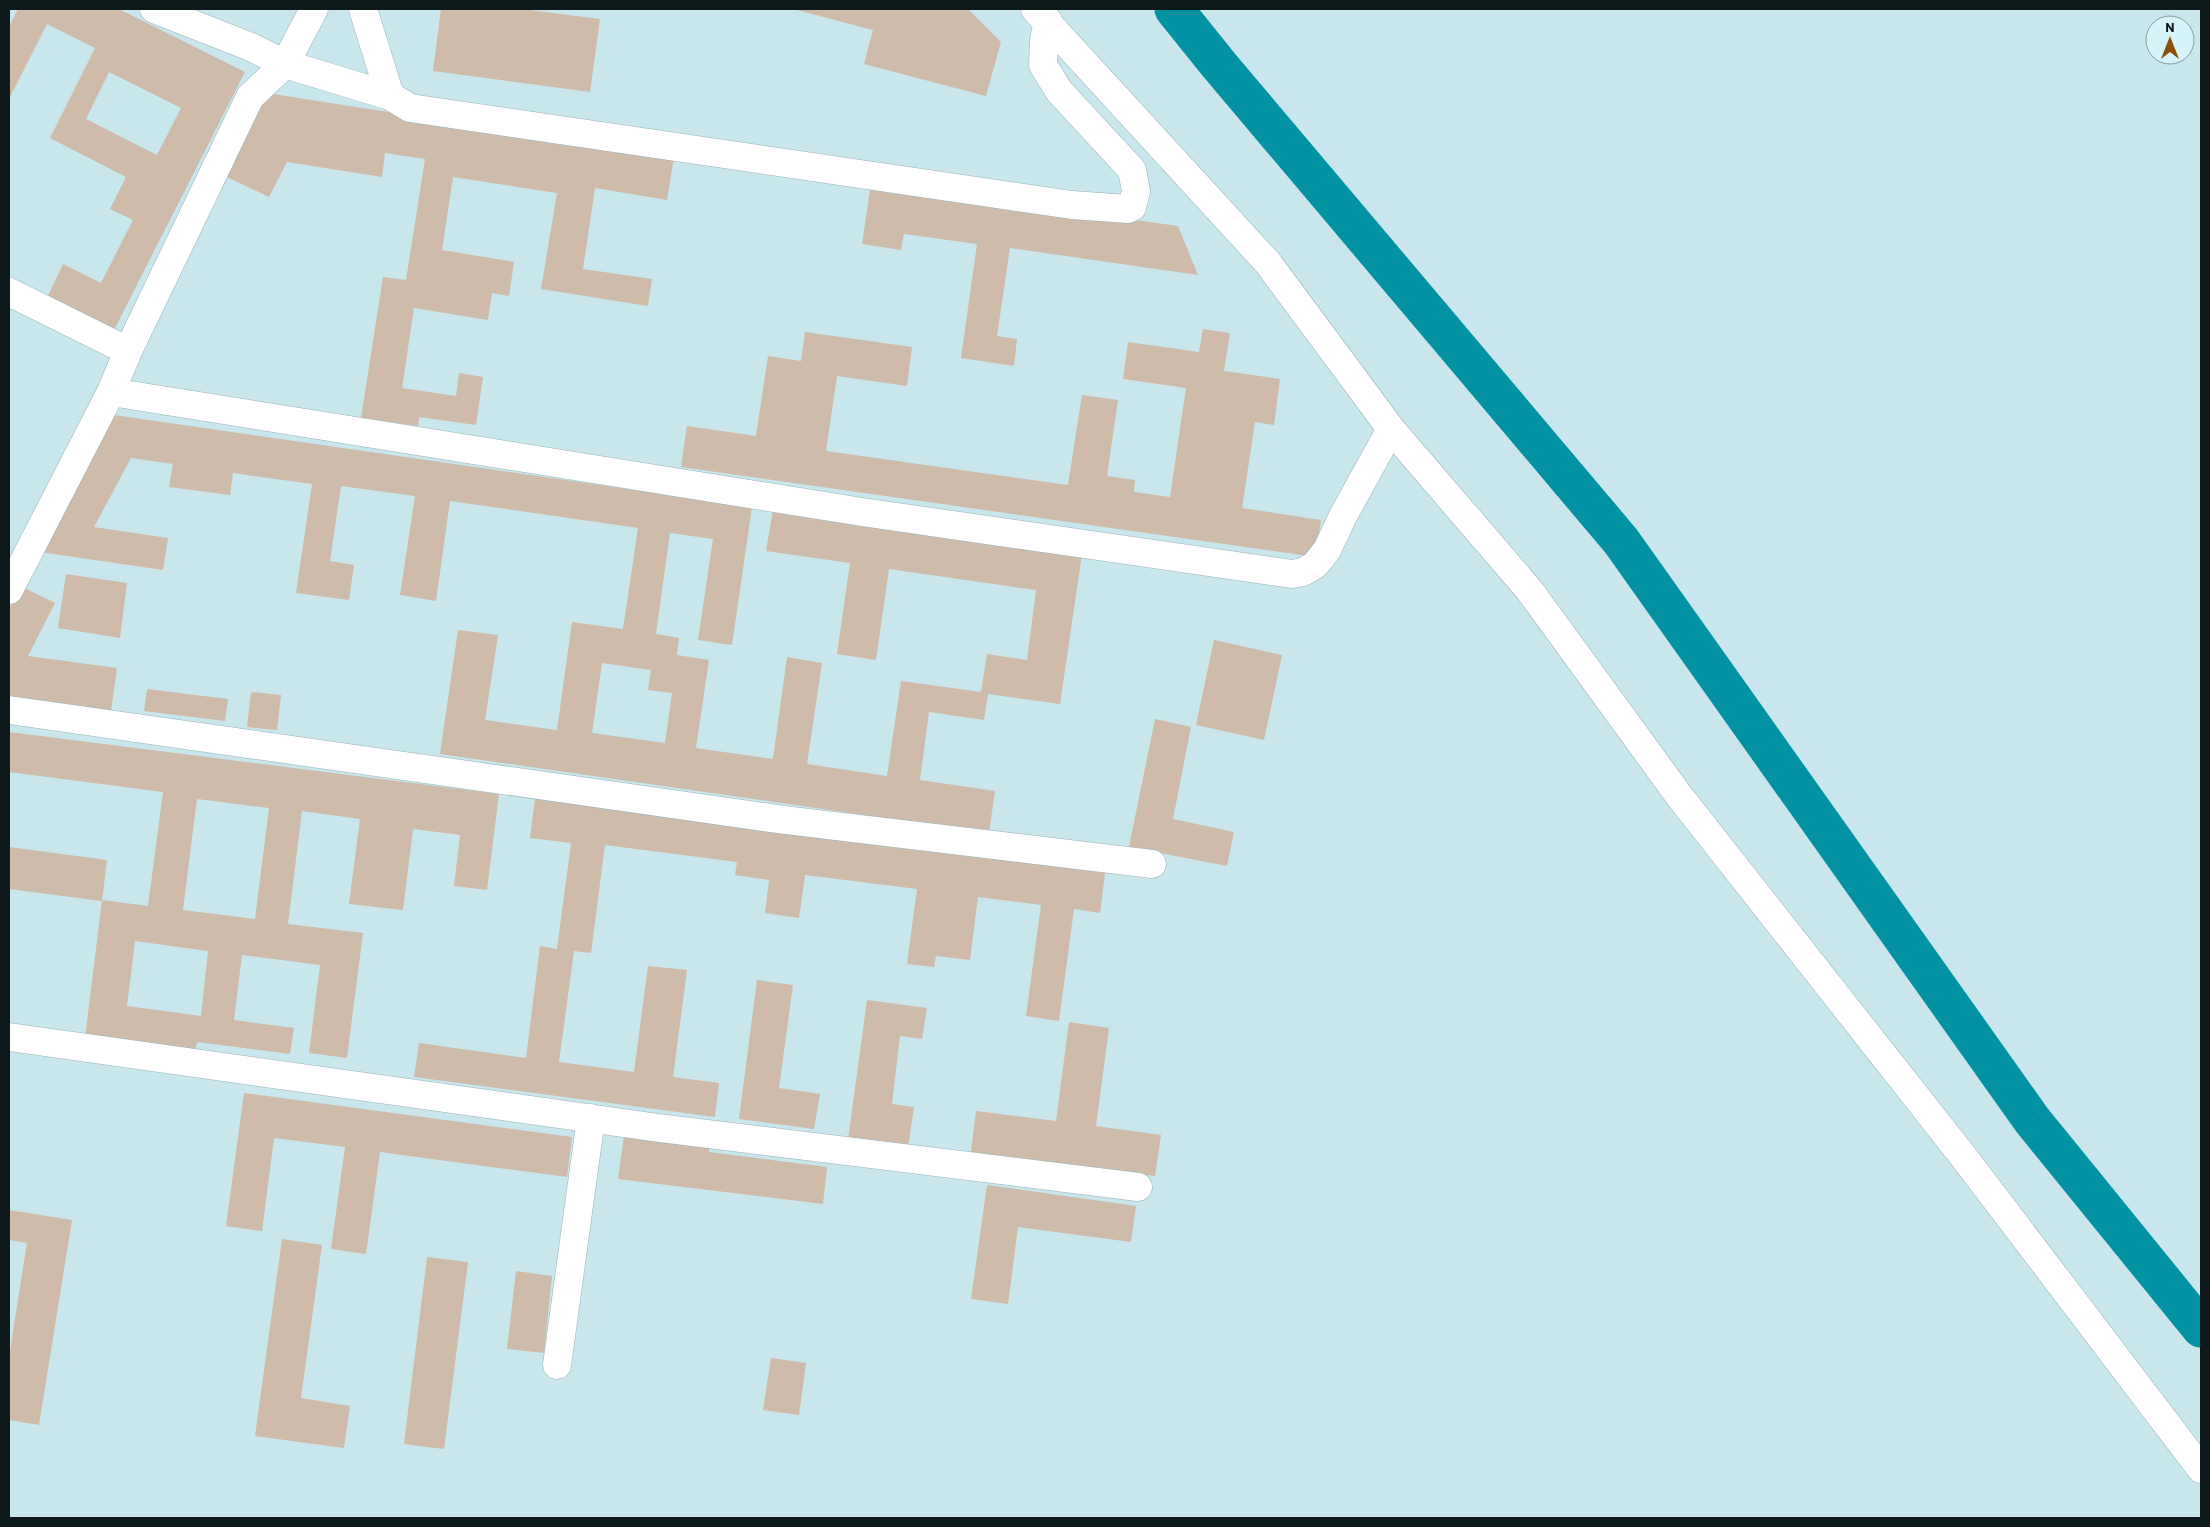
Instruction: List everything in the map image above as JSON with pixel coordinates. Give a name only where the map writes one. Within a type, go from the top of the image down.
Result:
[{"type":"street","points":[[154,9],[251,47],[285,64],[390,96],[410,108],[1072,205],[1128,209],[1132,207],[1136,191],[1132,170],[1059,91],[1043,65],[1042,15]]},
{"type":"street","points":[[9,590],[111,392],[128,351],[250,97],[285,64],[314,9]]},
{"type":"street","points":[[363,9],[390,96]]},
{"type":"street","points":[[1042,15],[1268,263],[1390,429],[1530,591],[1680,797],[1966,1160],[2201,1469]]},
{"type":"street","points":[[9,292],[128,351]]},
{"type":"street","points":[[111,392],[862,512],[1292,574],[1304,572],[1315,565],[1327,550],[1343,516],[1390,429]]},
{"type":"street","points":[[9,710],[785,820],[1152,864]]},
{"type":"street","points":[[9,1037],[590,1118],[1138,1187]]},
{"type":"street","points":[[557,1365],[590,1118]]},
{"type":"building","points":[[18,9],[119,9],[245,72],[113,332],[47,298],[63,264],[101,283],[133,220],[110,209],[126,177],[50,138],[95,48],[47,24],[9,99],[9,27]],"holes":[[[109,72],[181,108],[157,155],[86,119]]]},
{"type":"building","points":[[441,9],[522,9],[600,19],[590,92],[433,71]]},
{"type":"building","points":[[793,9],[968,9],[1001,42],[986,96],[864,64],[873,30]]},
{"type":"building","points":[[267,93],[674,157],[667,200],[595,188],[583,269],[652,279],[648,306],[541,289],[557,193],[453,177],[442,250],[514,262],[509,296],[492,293],[488,320],[414,308],[402,388],[456,396],[459,373],[483,377],[476,425],[419,417],[418,426],[361,418],[383,277],[406,280],[425,159],[385,153],[382,177],[287,162],[269,197],[225,176]]},
{"type":"building","points":[[871,183],[1178,226],[1198,275],[1010,248],[997,336],[1017,339],[1014,366],[961,358],[977,244],[904,234],[901,250],[862,244]]},
{"type":"building","points":[[1203,329],[1230,333],[1224,371],[1280,379],[1274,425],[1255,422],[1242,508],[1321,520],[1316,557],[681,467],[687,426],[756,436],[768,356],[801,361],[805,332],[912,347],[907,386],[837,376],[826,451],[1068,485],[1082,395],[1118,400],[1107,476],[1135,480],[1134,492],[1170,497],[1186,388],[1123,379],[1128,342],[1199,352]]},
{"type":"building","points":[[114,415],[752,507],[732,645],[698,640],[713,539],[670,533],[656,634],[679,638],[677,655],[709,660],[696,748],[773,759],[787,657],[822,663],[807,764],[887,776],[901,681],[981,692],[987,654],[1027,660],[1036,590],[889,569],[876,660],[837,654],[850,563],[766,551],[773,510],[1082,554],[1060,704],[988,694],[984,720],[929,712],[920,780],[995,791],[989,833],[440,754],[458,630],[498,635],[485,720],[557,730],[572,622],[623,629],[638,528],[450,501],[436,601],[400,595],[415,496],[341,486],[330,561],[354,565],[349,600],[296,593],[312,484],[233,473],[230,495],[169,487],[173,464],[131,458],[94,527],[168,538],[163,570],[40,552]],"holes":[[[602,663],[651,670],[648,690],[672,693],[665,743],[592,733]]]},
{"type":"building","points":[[66,574],[127,583],[120,638],[58,628]]},
{"type":"building","points":[[20,586],[55,603],[28,656],[117,668],[111,711],[9,697],[9,609]]},
{"type":"building","points":[[1214,640],[1282,655],[1264,740],[1196,725]]},
{"type":"building","points":[[147,689],[228,699],[225,721],[144,711]]},
{"type":"building","points":[[251,692],[281,695],[277,730],[247,727]]},
{"type":"building","points":[[1155,719],[1191,727],[1173,819],[1234,832],[1227,866],[1129,847]]},
{"type":"building","points":[[9,732],[499,794],[487,890],[454,886],[460,835],[413,829],[403,910],[349,904],[360,819],[302,811],[288,924],[363,933],[347,1058],[309,1053],[320,965],[242,955],[234,1020],[294,1028],[290,1054],[197,1042],[195,1052],[85,1038],[102,900],[148,906],[163,792],[9,772]],"holes":[[[197,799],[269,808],[255,919],[183,910]],[[135,941],[208,951],[201,1016],[127,1006]]]},
{"type":"building","points":[[535,799],[1105,873],[1100,913],[1074,909],[1059,1021],[1026,1016],[1041,905],[978,897],[970,960],[936,956],[934,967],[907,964],[917,889],[805,875],[799,918],[765,913],[769,880],[735,875],[737,862],[605,845],[591,953],[574,951],[559,1062],[634,1072],[648,966],[687,970],[673,1077],[719,1083],[715,1117],[414,1077],[419,1043],[526,1058],[540,946],[557,949],[571,843],[530,838]]},
{"type":"building","points":[[9,847],[107,860],[102,901],[9,889]]},
{"type":"building","points":[[757,980],[793,985],[779,1088],[820,1094],[814,1129],[739,1119]]},
{"type":"building","points":[[867,1000],[927,1008],[922,1039],[900,1036],[892,1104],[914,1107],[908,1148],[848,1140]]},
{"type":"building","points":[[1069,1022],[1109,1028],[1096,1126],[1161,1135],[1155,1176],[971,1152],[976,1111],[1056,1121]]},
{"type":"building","points":[[244,1093],[572,1137],[567,1177],[380,1152],[366,1254],[331,1249],[345,1147],[274,1138],[262,1231],[226,1226]]},
{"type":"building","points":[[624,1135],[709,1145],[709,1152],[827,1167],[823,1204],[618,1179]]},
{"type":"building","points":[[987,1185],[1136,1206],[1131,1242],[1018,1227],[1008,1304],[971,1299]]},
{"type":"building","points":[[9,1210],[72,1220],[39,1425],[9,1420],[9,1357],[27,1243],[9,1240]]},
{"type":"building","points":[[282,1239],[322,1245],[301,1398],[350,1406],[344,1448],[255,1436]]},
{"type":"building","points":[[427,1257],[468,1262],[444,1449],[404,1444]]},
{"type":"building","points":[[516,1271],[552,1276],[544,1353],[507,1349]]},
{"type":"building","points":[[771,1358],[806,1363],[799,1415],[763,1410]]},
{"type":"waterway","points":[[1174,9],[1219,65],[1621,541],[2032,1120],[2201,1328]]}]
